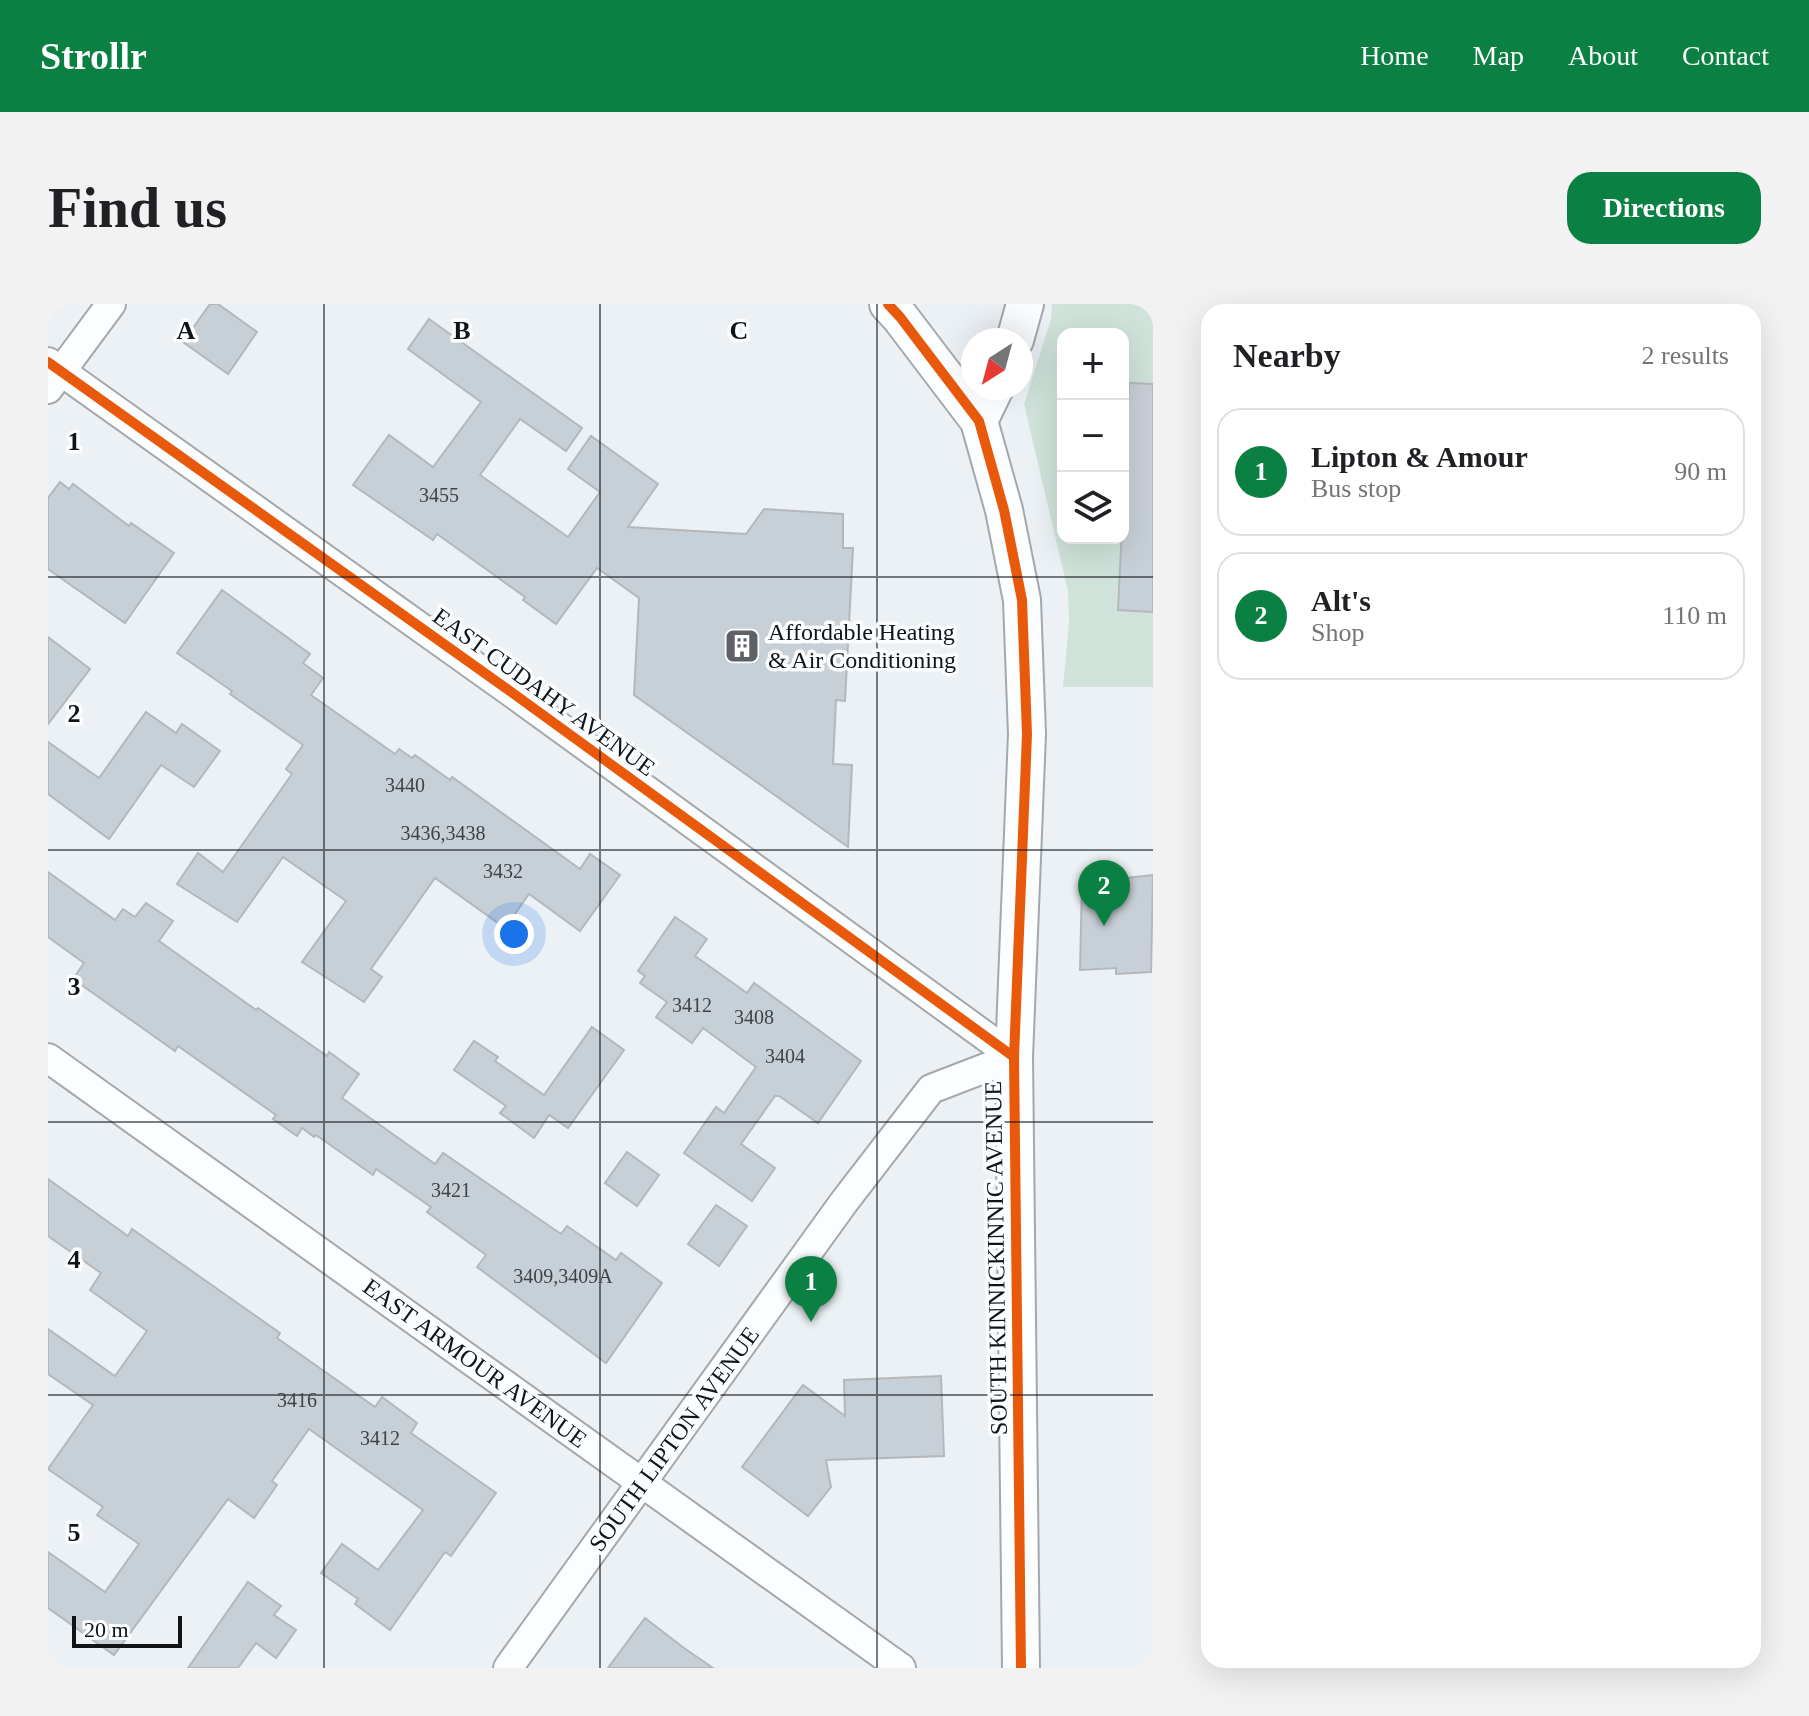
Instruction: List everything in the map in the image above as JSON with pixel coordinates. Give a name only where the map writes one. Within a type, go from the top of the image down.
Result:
[{"type":"street","points":[[52,374],[111,304]]},
{"type":"street","points":[[888,304],[979,421],[989,400]]},
{"type":"street","points":[[1018,328],[1025,304]]},
{"type":"street","name":"EAST CUDAHY AVENUE","points":[[52,374],[514,694],[1014,1057]]},
{"type":"street","name":"SOUTH KINNICKINNIC AVENUE","points":[[979,421],[1004,510],[1022,600],[1027,734],[1014,1057],[1021,1668]]},
{"type":"street","name":"SOUTH LIPTON AVENUE","points":[[508,1668],[844,1202],[931,1089],[1014,1057]]},
{"type":"street","name":"EAST ARMOUR AVENUE","points":[[48,1058],[901,1668]]},
{"type":"green space","points":[[1052,304],[1153,304],[1153,687],[1063,687],[1069,623],[1068,591],[1024,404],[1025,400],[1033,400],[1033,376],[1051,319]]},
{"type":"building","points":[[210,304],[218,304],[257,332],[228,374],[183,342]]},
{"type":"building","name":"Affordable Heating & Air Conditioning","points":[[429,319],[582,428],[566,451],[520,419],[480,475],[568,537],[600,492],[568,469],[591,436],[658,484],[628,527],[746,534],[764,509],[843,514],[843,548],[853,548],[845,701],[836,700],[833,764],[852,765],[848,847],[634,695],[639,598],[597,568],[556,624],[523,600],[525,597],[437,534],[433,540],[353,485],[389,435],[433,467],[481,402],[408,349]]},
{"type":"building","points":[[1129,383],[1153,384],[1153,612],[1118,610],[1121,544],[1129,544]]},
{"type":"building","points":[[60,482],[69,489],[73,484],[129,526],[131,523],[174,553],[125,623],[48,569],[48,498]]},
{"type":"building","points":[[222,590],[310,654],[303,663],[323,678],[311,695],[395,754],[399,749],[412,758],[415,755],[450,780],[452,777],[580,869],[590,854],[620,875],[580,931],[529,894],[505,928],[435,878],[371,969],[382,977],[364,1002],[302,962],[346,901],[283,857],[237,922],[177,884],[198,853],[223,872],[292,774],[286,769],[303,745],[177,653]]},
{"type":"building","points":[[48,637],[90,669],[48,724]]},
{"type":"building","points":[[146,712],[176,733],[182,724],[220,751],[194,787],[161,765],[109,839],[48,794],[48,742],[99,778]]},
{"type":"building","points":[[48,872],[115,920],[123,909],[135,917],[146,903],[173,921],[159,941],[256,1010],[258,1008],[327,1056],[329,1052],[359,1074],[342,1098],[435,1164],[443,1153],[561,1234],[567,1226],[616,1260],[621,1253],[662,1283],[606,1363],[477,1267],[486,1255],[427,1212],[431,1207],[376,1169],[373,1175],[316,1135],[314,1137],[302,1128],[297,1136],[273,1119],[276,1115],[178,1046],[175,1051],[73,979],[84,963],[48,937]]},
{"type":"building","points":[[1153,875],[1151,972],[1116,974],[1116,968],[1080,970],[1082,883]]},
{"type":"building","points":[[675,917],[707,939],[695,956],[747,993],[754,983],[861,1061],[818,1123],[775,1096],[741,1144],[775,1168],[752,1201],[684,1153],[716,1107],[724,1113],[756,1067],[703,1028],[692,1043],[656,1017],[667,1002],[640,983],[645,976],[638,971]]},
{"type":"building","points":[[592,1027],[624,1050],[568,1128],[549,1115],[534,1138],[500,1113],[506,1106],[454,1070],[474,1041],[498,1057],[495,1061],[544,1095]]},
{"type":"building","points":[[627,1152],[659,1175],[637,1206],[605,1183]]},
{"type":"building","points":[[48,1179],[128,1236],[132,1229],[280,1333],[277,1338],[375,1407],[382,1397],[417,1423],[411,1433],[496,1493],[451,1556],[445,1552],[390,1630],[355,1604],[358,1599],[321,1573],[342,1544],[378,1570],[423,1510],[309,1429],[272,1481],[277,1485],[254,1518],[228,1499],[114,1655],[48,1608],[48,1552],[105,1592],[139,1544],[97,1515],[103,1507],[48,1469],[93,1405],[48,1374],[48,1329],[115,1376],[147,1331],[90,1290],[101,1273],[48,1236]]},
{"type":"building","points":[[716,1205],[747,1226],[719,1266],[688,1244]]},
{"type":"building","points":[[941,1376],[944,1456],[826,1460],[831,1487],[808,1516],[742,1467],[803,1385],[845,1416],[844,1380]]},
{"type":"building","points":[[248,1582],[281,1606],[274,1615],[296,1630],[276,1658],[256,1643],[238,1668],[188,1668]]},
{"type":"building","points":[[645,1618],[684,1648],[713,1668],[608,1668]]},
{"type":"cycle path","points":[[888,304],[979,421],[1004,510],[1022,600],[1027,734],[1014,1057],[1021,1668]]},
{"type":"cycle path","points":[[48,362],[514,694],[1014,1057]]},
{"type":"place","name":"Affordable Heating & Air Conditioning","points":[[742,646]]},
{"type":"place","name":"Alt's","points":[[1104,926]]},
{"type":"place","name":"Lipton & Amour","points":[[811,1322]]}]
